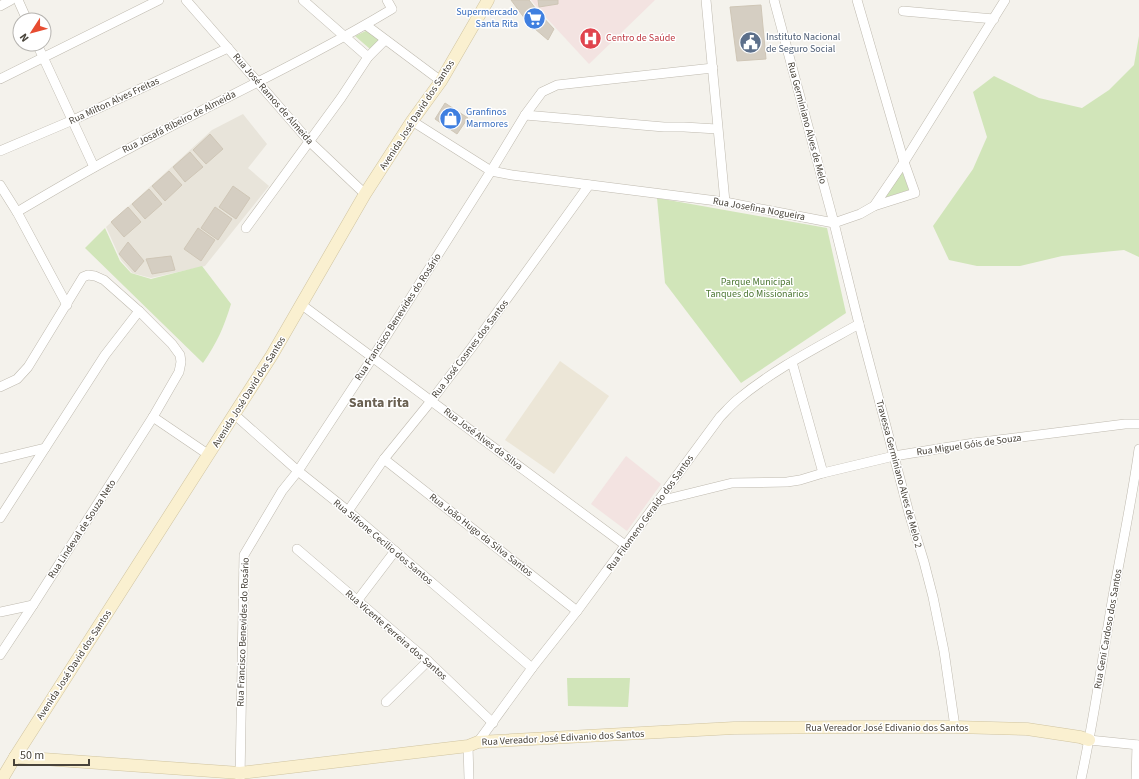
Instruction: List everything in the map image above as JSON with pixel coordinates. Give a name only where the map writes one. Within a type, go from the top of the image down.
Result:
[{"type":"street","points":[[0,6],[11,0]]},
{"type":"street","points":[[18,0],[23,12]]},
{"type":"street","points":[[0,79],[159,0]]},
{"type":"street","name":"Rua José Ramos de Almeida","points":[[186,0],[309,141],[365,194]]},
{"type":"street","points":[[303,0],[368,57]]},
{"type":"street","name":"Rua Josafá Ribeiro de Almeida","points":[[17,212],[129,148],[366,25],[392,9],[387,0]]},
{"type":"street","name":"Avenida José David dos Santos","points":[[3,775],[272,356],[365,194],[412,121],[441,81],[488,0]]},
{"type":"street","points":[[708,0],[717,129],[725,202]]},
{"type":"street","name":"Rua Germiniano Alves de Melo","points":[[774,0],[834,223]]},
{"type":"street","points":[[857,0],[904,162],[916,193],[874,206]]},
{"type":"street","name":"Rua Josefina Nogueira","points":[[412,121],[491,171],[512,176],[725,202],[834,223],[860,214],[874,206],[904,162],[1005,0]]},
{"type":"street","points":[[904,11],[994,19]]},
{"type":"street","points":[[366,25],[441,81]]},
{"type":"street","points":[[246,228],[368,57],[385,40]]},
{"type":"street","name":"Rua Milton Alves Freitas","points":[[0,152],[228,48]]},
{"type":"street","points":[[40,52],[94,167]]},
{"type":"street","name":"Rua Francisco Benevides do Rosário","points":[[240,776],[244,555],[282,491],[298,471],[373,357],[525,115],[542,92],[557,85],[713,68]]},
{"type":"street","points":[[525,115],[664,127],[717,129]]},
{"type":"street","points":[[0,185],[17,212],[67,305],[28,367],[17,379],[0,387]]},
{"type":"street","name":"Rua José Cosmes dos Santos","points":[[348,511],[384,459],[472,347],[589,186]]},
{"type":"street","name":"Travessa Germiniano Alves de Melo 2","points":[[834,223],[909,513],[933,597],[944,651],[956,727]]},
{"type":"street","name":"Rua Lindeval de Souza Neto","points":[[0,655],[154,417],[179,372],[181,362],[180,355],[172,344],[139,311],[104,280],[88,275],[83,278],[67,305]]},
{"type":"street","name":"Rua José Alves da Silva","points":[[302,305],[625,546]]},
{"type":"street","points":[[0,518],[105,355],[139,311]]},
{"type":"street","name":"Rua Filomeno Geraldo dos Santos","points":[[473,744],[493,723],[532,668],[577,611],[720,417],[736,401],[755,386],[792,362],[859,324]]},
{"type":"street","points":[[792,362],[823,473]]},
{"type":"street","name":"Rua Sifrone Cecilio dos Santos","points":[[235,415],[298,471],[348,511],[532,668]]},
{"type":"street","points":[[154,417],[209,455]]},
{"type":"street","name":"Rua Miguel Góis de Souza","points":[[659,501],[732,483],[787,482],[800,480],[894,456],[974,443],[1124,424],[1139,424]]},
{"type":"street","points":[[0,459],[45,448]]},
{"type":"street","name":"Rua Geni Cardoso dos Santos","points":[[1081,779],[1090,740],[1112,602],[1135,479],[1139,449]]},
{"type":"street","name":"Rua João Hugo da Silva Santos","points":[[384,459],[577,611]]},
{"type":"street","name":"Rua Vicente Ferreira dos Santos","points":[[297,549],[428,661],[493,723]]},
{"type":"street","points":[[357,601],[394,551]]},
{"type":"street","points":[[0,612],[33,605]]},
{"type":"street","points":[[386,702],[428,661]]},
{"type":"street","name":"Rua Vereador José Edivanio dos Santos","points":[[14,757],[240,776],[473,744],[734,728],[956,727],[1027,729],[1080,737],[1090,740]]},
{"type":"street","points":[[1090,740],[1138,745],[1136,779]]},
{"type":"street","points":[[469,779],[473,744]]},
{"type":"shaded area","name":"Centro de Saúde","points":[[531,0],[655,0],[589,64]]},
{"type":"shaded area","points":[[243,114],[267,144],[248,168],[269,186],[205,266],[151,278],[132,273],[121,260],[106,227],[212,130]]},
{"type":"shaded area","points":[[560,361],[609,396],[554,474],[505,440]]},
{"type":"shaded area","points":[[626,456],[661,484],[627,531],[591,504]]},
{"type":"green space","points":[[368,30],[380,41],[370,49],[355,36]]},
{"type":"green space","points":[[1139,36],[1139,257],[1124,250],[1062,256],[1020,266],[977,266],[949,260],[933,226],[973,169],[987,137],[973,92],[994,76],[1039,98],[1082,108],[1109,90],[1134,65]]},
{"type":"green space","points":[[901,168],[909,190],[884,198]]},
{"type":"green space","name":"Parque Municipal Tanques do Missionários","points":[[657,198],[827,228],[846,313],[741,383],[665,283]]},
{"type":"green space","points":[[105,228],[120,261],[131,273],[151,279],[202,266],[231,304],[220,335],[203,363],[85,248]]},
{"type":"green space","points":[[567,678],[630,678],[628,707],[568,706]]},
{"type":"building","name":"Supermercado Santa Rita","points":[[511,0],[529,0],[554,29],[548,40],[528,23]]},
{"type":"building","points":[[538,0],[558,0],[558,4],[539,7]]},
{"type":"building","points":[[761,5],[766,59],[737,61],[730,7]]},
{"type":"building","name":"Granfinos Marmores","points":[[445,103],[468,118],[457,134],[435,119]]},
{"type":"building","points":[[210,134],[223,149],[206,164],[193,150]]},
{"type":"building","points":[[190,152],[203,167],[185,182],[173,167]]},
{"type":"building","points":[[169,171],[182,185],[165,201],[152,186]]},
{"type":"building","points":[[233,186],[250,198],[236,219],[219,207]]},
{"type":"building","points":[[149,189],[162,204],[145,219],[132,204]]},
{"type":"building","points":[[128,207],[141,222],[124,237],[111,222]]},
{"type":"building","points":[[215,207],[232,219],[218,240],[201,228]]},
{"type":"building","points":[[198,228],[215,240],[201,261],[184,249]]},
{"type":"building","points":[[128,242],[144,261],[135,272],[119,254]]},
{"type":"building","points":[[171,256],[175,270],[152,274],[146,259]]},
{"type":"place","name":"Supermercado Santa Rita","points":[[534,18]]},
{"type":"place","name":"Centro de Saúde","points":[[591,38]]},
{"type":"place","name":"Instituto Nacional de Seguro Social","points":[[751,43]]},
{"type":"place","name":"Granfinos Marmores","points":[[451,118]]},
{"type":"district","name":"Santa rita","points":[[379,403]]}]
